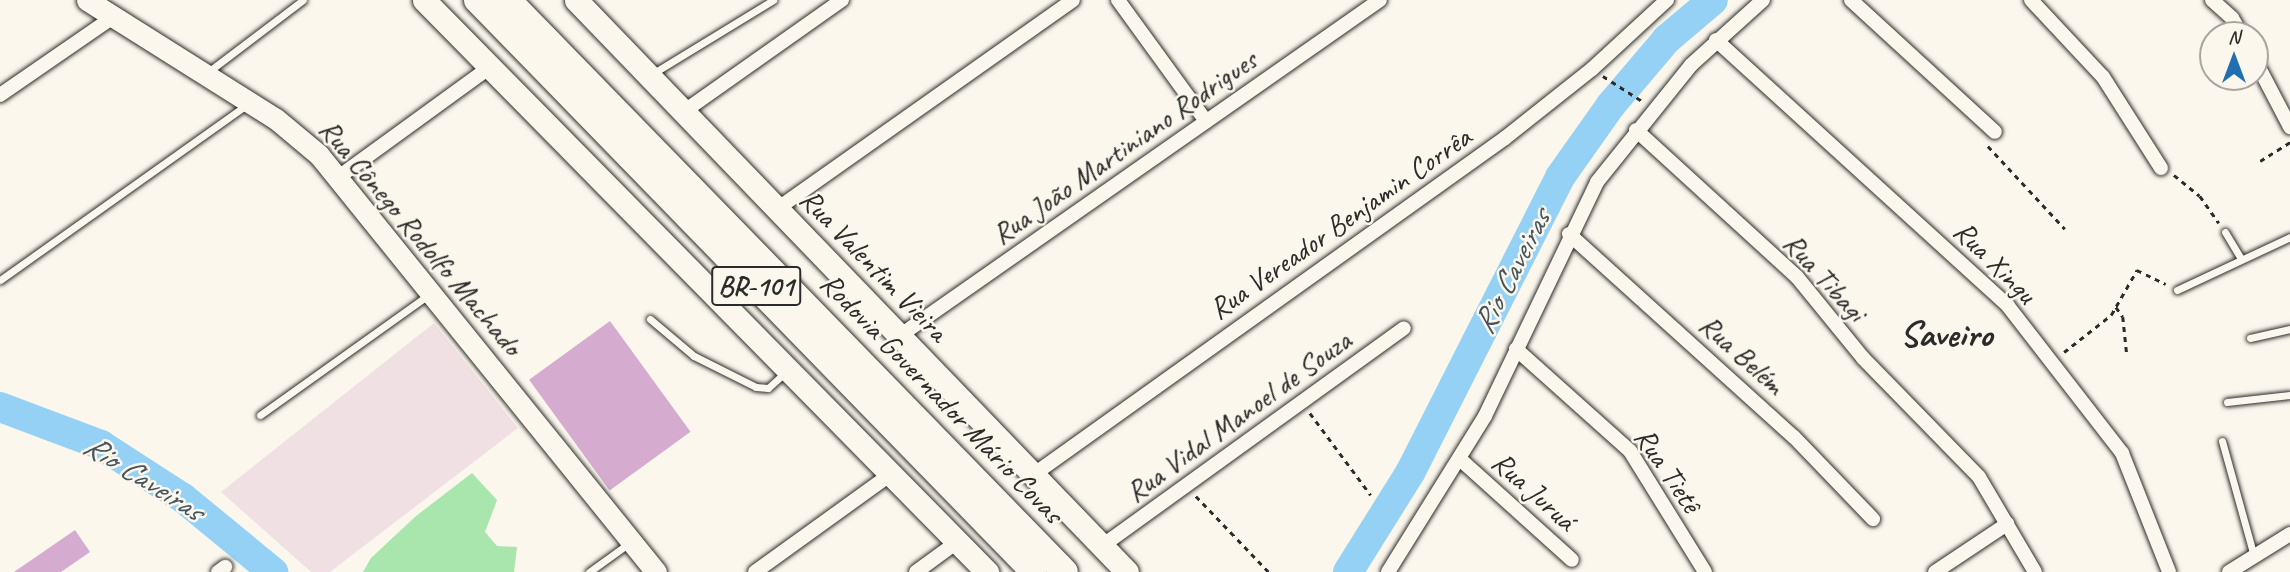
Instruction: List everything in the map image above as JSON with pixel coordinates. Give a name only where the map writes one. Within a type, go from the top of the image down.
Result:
[{"type":"highway","points":[[471,0],[505,29]]},
{"type":"highway","name":"Rodovia Governador Mário Covas","points":[[477,0],[1034,572]]},
{"type":"highway","name":"Rodovia Governador Mário Covas","points":[[508,0],[1065,572]]},
{"type":"main road","name":"Rua Cônego Rodolfo Machado","points":[[87,0],[293,131],[340,176],[656,572]]},
{"type":"main road","points":[[424,0],[987,572]]},
{"type":"main road","name":"Rua Valentim Vieira","points":[[576,0],[652,74],[898,337],[1127,572]]},
{"type":"street","points":[[686,110],[842,0]]},
{"type":"street","points":[[777,209],[1073,0]]},
{"type":"street","points":[[1118,0],[1206,121]]},
{"type":"street","name":"Rua João Martiniano Rodrigues","points":[[898,337],[1380,0]]},
{"type":"street","name":"Rua Vereador Benjamin Corrêa","points":[[1033,475],[1505,138],[1592,69],[1667,0]]},
{"type":"street","points":[[1396,569],[1461,460],[1569,234],[1597,182],[1636,130],[1716,40],[1763,0]]},
{"type":"street","points":[[1851,0],[1995,132]]},
{"type":"street","points":[[2031,0],[2103,77],[2161,168]]},
{"type":"street","points":[[2212,0],[2234,21]]},
{"type":"street","points":[[0,95],[113,17]]},
{"type":"street","name":"Rua Xingu","points":[[1716,40],[2008,306],[2050,363],[2087,404],[2130,468],[2169,572]]},
{"type":"street","points":[[340,176],[490,67]]},
{"type":"street","points":[[2269,87],[2290,127]]},
{"type":"street","name":"Rua Tibagi","points":[[1636,130],[1805,286],[1863,358],[1979,477],[2035,572]]},
{"type":"street","name":"Rua Belém","points":[[1569,234],[1794,437],[1873,519]]},
{"type":"street","name":"Rua Vidal Manoel de Souza","points":[[1102,546],[1404,328]]},
{"type":"street","name":"Rua Tietê","points":[[1516,349],[1630,451],[1705,572]]},
{"type":"street","name":"Rua Juruá","points":[[1461,460],[1572,560]]},
{"type":"street","points":[[755,572],[891,474]]},
{"type":"street","points":[[1935,572],[2007,524]]},
{"type":"street","points":[[2229,572],[2290,534]]},
{"type":"street","points":[[916,572],[957,542]]},
{"type":"lane","points":[[205,74],[303,0]]},
{"type":"lane","points":[[652,74],[773,0]]},
{"type":"lane","points":[[0,280],[249,102]]},
{"type":"lane","points":[[2225,232],[2239,257]]},
{"type":"lane","points":[[2177,290],[2239,257],[2290,237]]},
{"type":"lane","points":[[260,415],[432,292]]},
{"type":"lane","points":[[650,319],[694,356],[756,387],[768,388],[788,370]]},
{"type":"lane","points":[[2250,338],[2290,329]]},
{"type":"lane","points":[[2227,402],[2290,395]]},
{"type":"lane","points":[[2222,441],[2254,556]]},
{"type":"lane","points":[[589,572],[632,541]]},
{"type":"path","points":[[1605,77],[1642,101]]},
{"type":"path","points":[[1995,132],[1986,143],[2065,229]]},
{"type":"path","points":[[2260,161],[2290,142]]},
{"type":"path","points":[[2161,168],[2200,196],[2225,232]]},
{"type":"path","points":[[2050,363],[2116,307],[2137,270],[2177,290]]},
{"type":"path","points":[[2116,307],[2123,317],[2127,353]]},
{"type":"path","points":[[1301,402],[1371,495]]},
{"type":"path","points":[[1186,486],[1269,572]]},
{"type":"shaded area","points":[[434,323],[518,428],[330,572],[311,572],[221,492]]},
{"type":"green space","points":[[472,473],[497,500],[485,532],[497,546],[517,547],[514,572],[363,572],[371,558],[416,516]]},
{"type":"building","points":[[610,321],[691,432],[610,491],[529,380]]},
{"type":"building","points":[[75,530],[90,552],[61,572],[14,572]]},
{"type":"waterway","name":"Rio Caveiras","points":[[1348,572],[1411,471],[1560,177],[1611,105],[1667,39],[1713,0]]},
{"type":"waterway","name":"Rio Caveiras","points":[[0,407],[101,445],[183,498],[273,572]]},
{"type":"district","name":"Saveiro","points":[[1946,334]]}]
